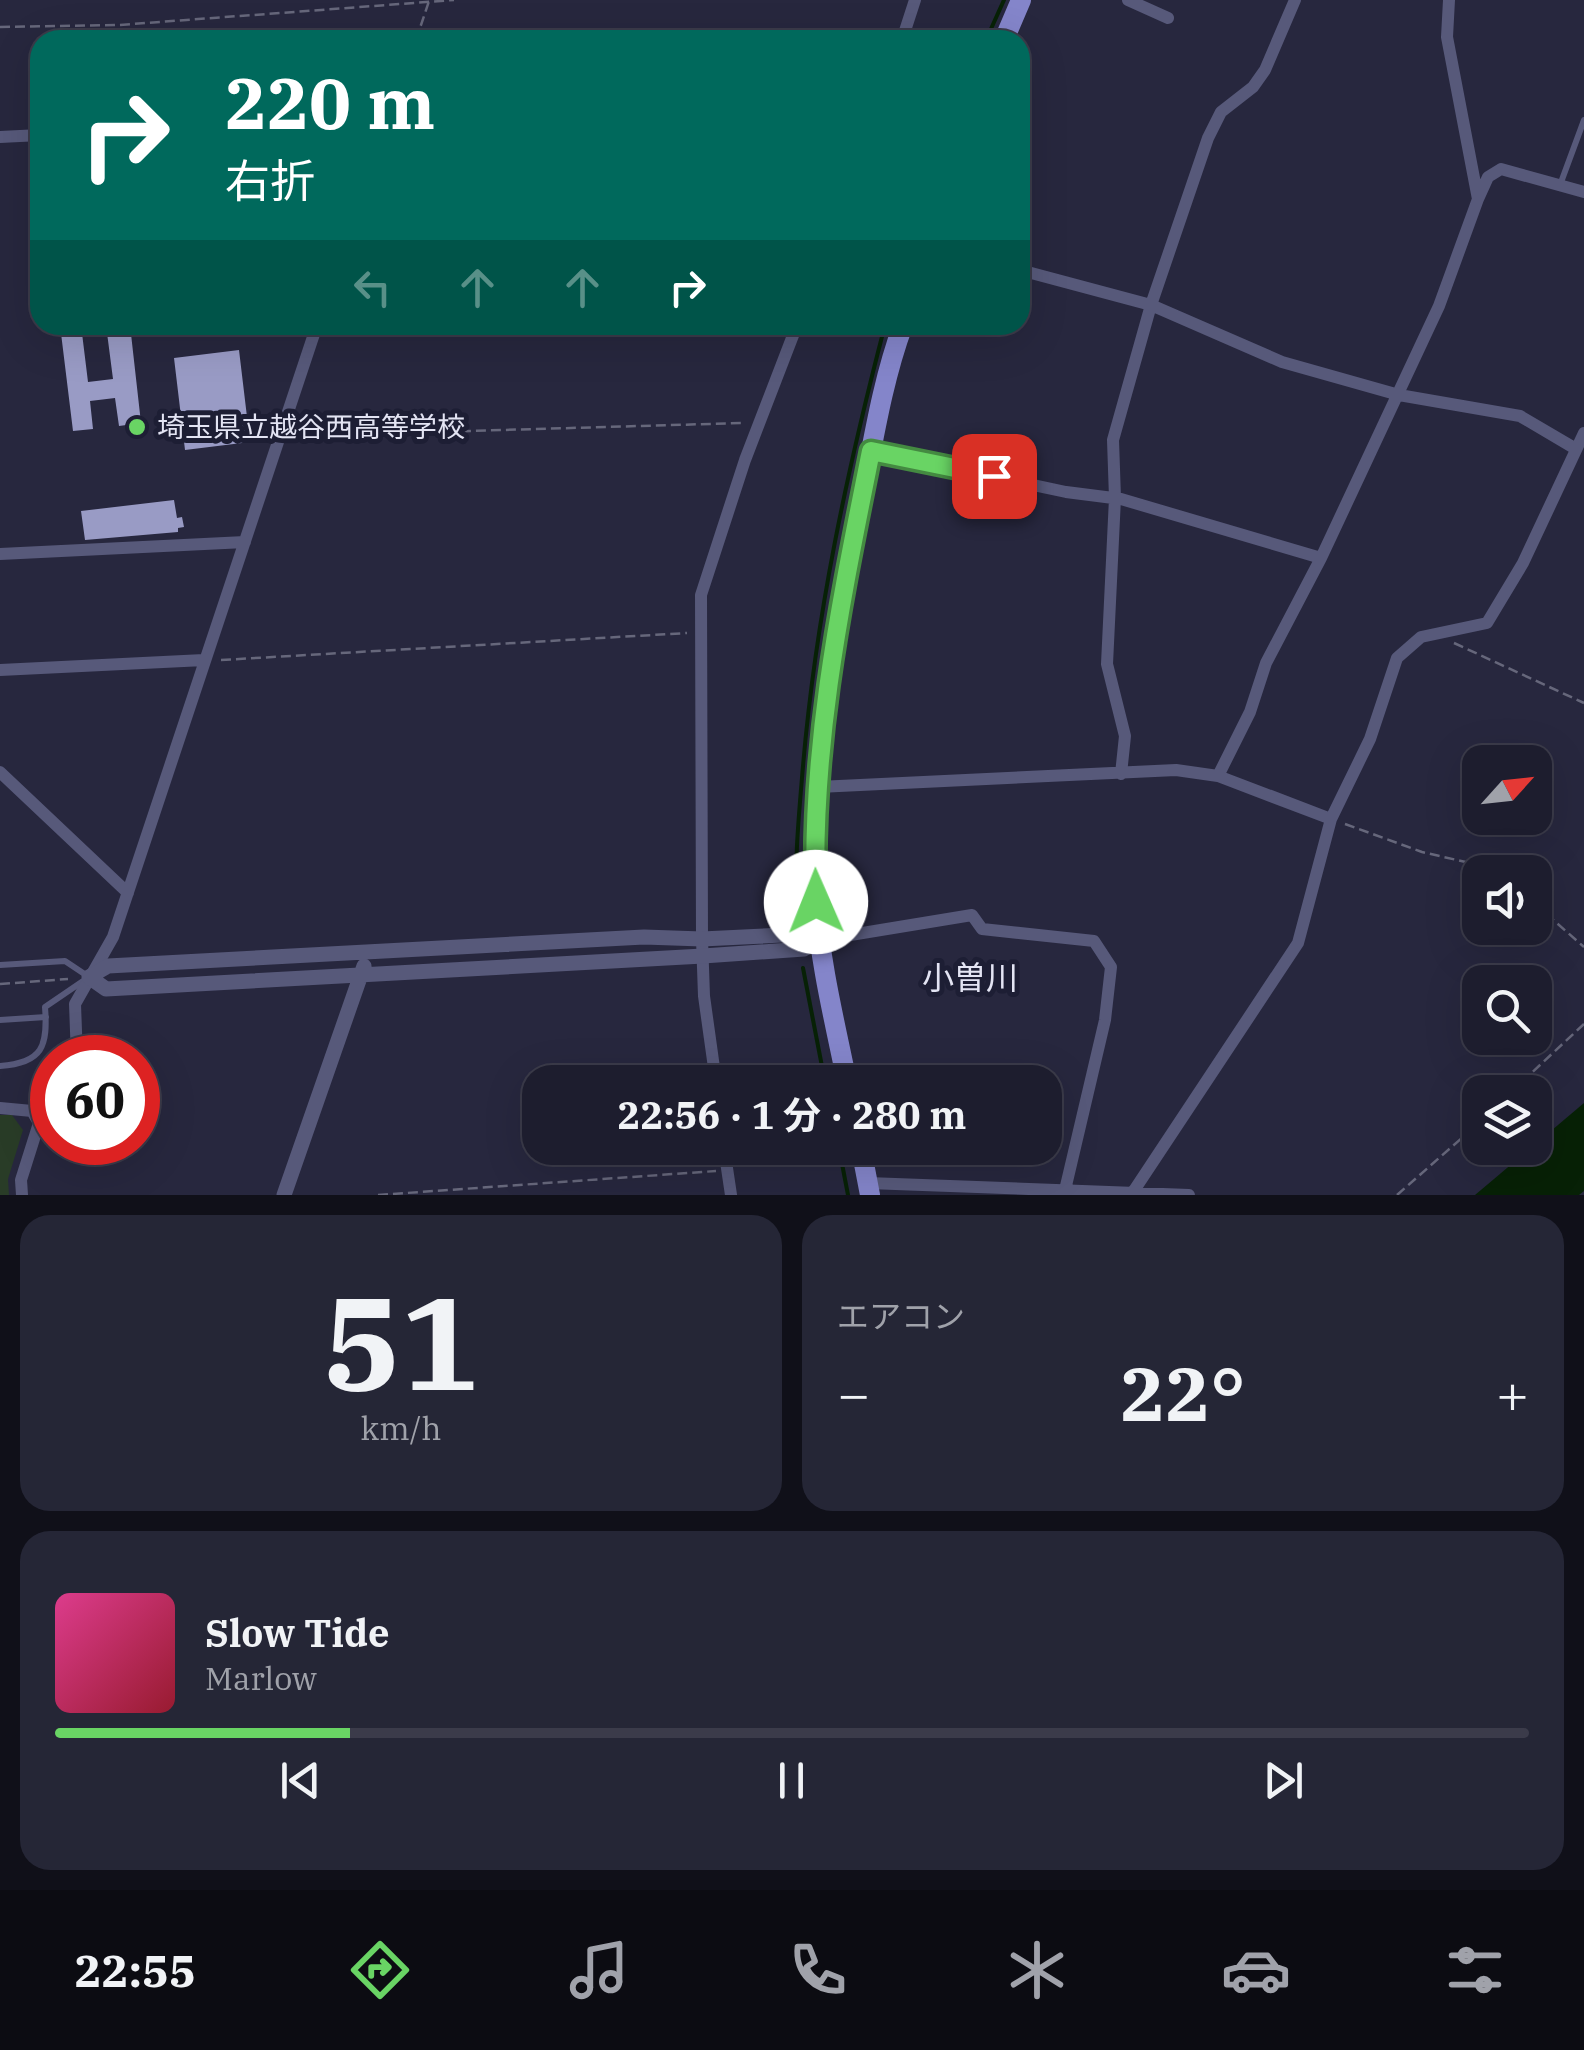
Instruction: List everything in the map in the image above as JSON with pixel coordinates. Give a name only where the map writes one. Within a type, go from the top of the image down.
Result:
[{"type":"main road","points":[[1008,30],[1021,0]]},
{"type":"main road","points":[[844,1065],[820,940],[814,870],[818,787],[832,645],[886,380],[900,335]]},
{"type":"street","points":[[906,30],[916,0]]},
{"type":"street","points":[[1128,0],[1168,18]]},
{"type":"street","points":[[1121,774],[1125,736],[1106,664],[1115,498],[1113,440],[1151,305],[1208,138],[1221,112],[1254,87],[1265,70],[1295,0]]},
{"type":"street","points":[[1448,0],[1447,37],[1478,199]]},
{"type":"street","points":[[0,137],[30,136]]},
{"type":"street","points":[[1218,776],[1250,712],[1266,663],[1321,558],[1439,306],[1488,177],[1501,170],[1584,192]]},
{"type":"street","points":[[1030,273],[1151,305],[1282,362],[1399,394],[1520,416],[1576,449]]},
{"type":"street","points":[[76,1035],[75,1004],[113,937],[313,335]]},
{"type":"street","points":[[714,1065],[704,996],[701,595],[792,335]]},
{"type":"street","points":[[1133,1192],[1298,943],[1330,819],[1370,739],[1397,658],[1420,637],[1487,623],[1523,563],[1584,433]]},
{"type":"street","points":[[871,451],[1066,492],[1115,498],[1321,558]]},
{"type":"street","points":[[0,554],[244,542]]},
{"type":"street","points":[[0,670],[204,660]]},
{"type":"street","points":[[818,787],[1176,770],[1218,776],[1330,819]]},
{"type":"street","points":[[0,772],[128,893]]},
{"type":"street","points":[[90,977],[106,988],[361,974],[703,947],[802,934],[820,940],[972,915],[982,929],[1094,942],[1111,967],[1106,1020],[1057,1191]]},
{"type":"street","points":[[90,977],[108,966],[644,938],[703,947]]},
{"type":"street","points":[[284,1195],[368,953]]},
{"type":"street","points":[[0,1108],[30,1110]]},
{"type":"street","points":[[22,1195],[21,1180],[30,1150]]},
{"type":"street","points":[[726,1165],[730,1195]]},
{"type":"street","points":[[869,1189],[1189,1195]]},
{"type":"lane","points":[[1559,186],[1584,120]]},
{"type":"lane","points":[[0,965],[65,961],[90,977],[45,1007],[47,1036],[36,1056],[15,1065],[0,1066]]},
{"type":"lane","points":[[0,1020],[46,1016]]},
{"type":"path","points":[[0,27],[119,24],[454,0]]},
{"type":"path","points":[[420,30],[430,1]]},
{"type":"path","points":[[279,436],[759,422]]},
{"type":"path","points":[[204,660],[703,632]]},
{"type":"path","points":[[1432,633],[1584,703]]},
{"type":"path","points":[[1330,819],[1422,852],[1462,861]]},
{"type":"path","points":[[1552,919],[1584,947]]},
{"type":"path","points":[[0,984],[90,977]]},
{"type":"path","points":[[1530,1075],[1584,1024]]},
{"type":"path","points":[[1397,1195],[1462,1138]]},
{"type":"path","points":[[378,1195],[727,1170]]},
{"type":"shaded area","points":[[1584,1103],[1584,1191],[1579,1195],[1475,1195],[1511,1165],[1552,1165],[1552,1130]]},
{"type":"shaded area","points":[[0,1115],[12,1115],[23,1130],[8,1179],[9,1195],[0,1195]]},
{"type":"building","points":[[61,335],[82,335],[88,382],[113,379],[107,335],[131,335],[141,423],[119,426],[115,398],[90,401],[93,429],[73,431]]},
{"type":"building","points":[[239,350],[250,442],[185,450],[174,358]]},
{"type":"building","points":[[174,500],[177,518],[182,517],[184,527],[178,528],[178,532],[85,540],[81,511]]},
{"type":"waterway","points":[[990,30],[1004,0]]},
{"type":"waterway","points":[[797,911],[799,820],[816,654],[846,489],[883,335]]},
{"type":"waterway","points":[[803,968],[822,1065]]},
{"type":"waterway","points":[[842,1165],[848,1195]]},
{"type":"place","name":"埼玉県立越谷西高等学校","points":[[137,427]]},
{"type":"district","name":"小曽川","points":[[970,978]]},
{"type":"route","points":[[816,902],[818,787],[832,645],[871,451],[994,476]]}]
